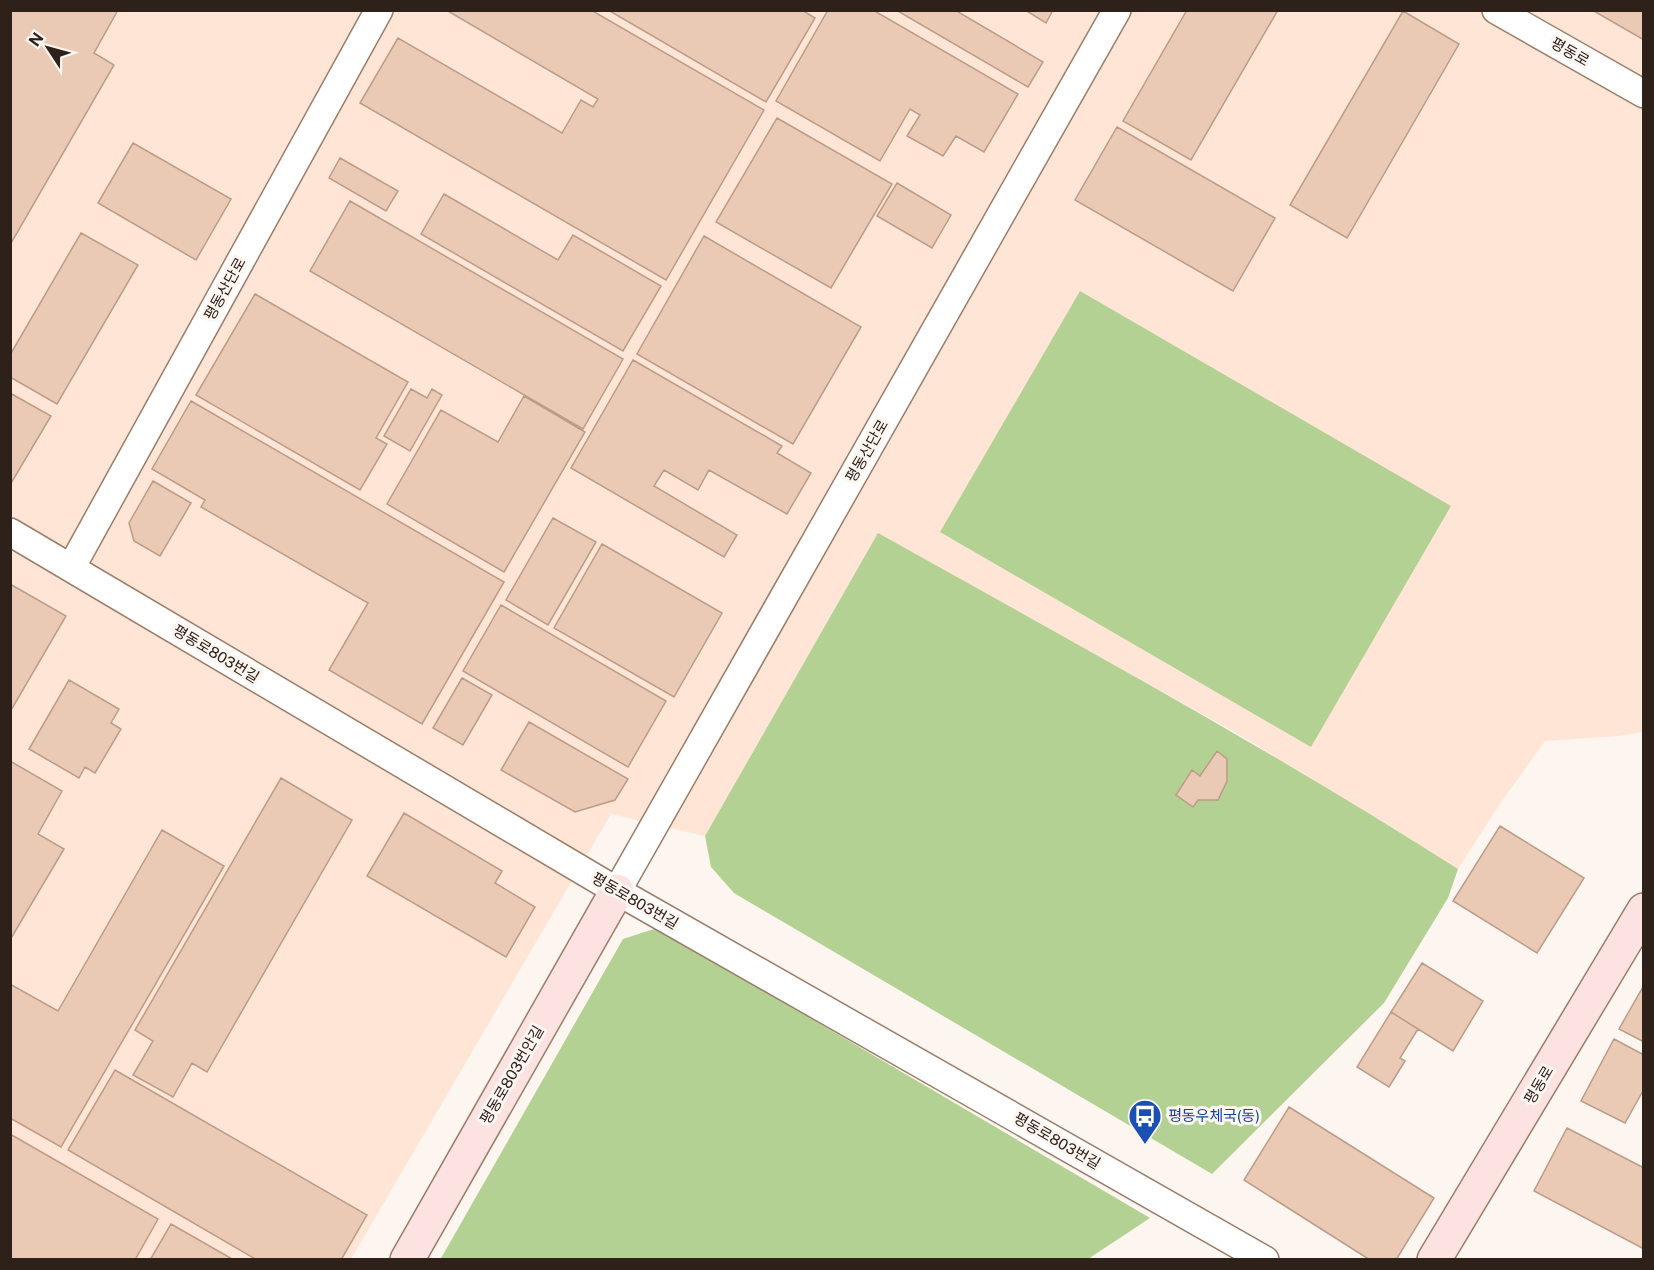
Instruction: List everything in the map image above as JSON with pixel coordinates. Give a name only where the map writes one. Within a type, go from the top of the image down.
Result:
[{"type":"street","name":"평동산단로","points":[[71,568],[379,10]]},
{"type":"street","name":"평동산단로","points":[[617,891],[1117,10]]},
{"type":"street","name":"평동로","points":[[1496,10],[1644,94]]},
{"type":"street","name":"평동로803번길","points":[[10,532],[617,891],[1265,1260]]},
{"type":"street","name":"평동로803번안길","points":[[407,1260],[617,891]]},
{"type":"street","name":"평동로","points":[[1434,1260],[1644,910]]},
{"type":"shaded area","points":[[10,11],[1643,11],[1643,732],[1545,741],[1499,805],[1458,869],[1236,733],[878,534],[705,836],[611,814],[351,1259],[11,1259]]},
{"type":"green space","points":[[1080,291],[1451,506],[1311,747],[940,532]]},
{"type":"green space","points":[[878,533],[1243,739],[1458,869],[1448,898],[1384,1003],[1212,1174],[734,893],[711,867],[705,836]]},
{"type":"green space","points":[[657,928],[1150,1218],[1088,1259],[440,1260],[623,939]]},
{"type":"building","points":[[10,10],[118,10],[94,53],[114,65],[10,245]]},
{"type":"building","points":[[446,10],[591,10],[764,110],[666,280],[360,103],[398,38],[562,133],[581,100],[593,107],[598,99]]},
{"type":"building","points":[[608,10],[802,10],[815,18],[766,102]]},
{"type":"building","points":[[828,10],[873,10],[1018,94],[984,152],[956,136],[943,156],[907,136],[920,115],[910,109],[880,161],[776,101]]},
{"type":"building","points":[[896,10],[955,10],[1043,62],[1028,87]]},
{"type":"building","points":[[1025,10],[1053,10],[1046,23]]},
{"type":"building","points":[[1187,10],[1278,10],[1191,160],[1123,121]]},
{"type":"building","points":[[1592,10],[1644,10],[1644,40]]},
{"type":"building","points":[[1403,11],[1459,44],[1347,238],[1290,205]]},
{"type":"building","points":[[777,118],[892,184],[831,288],[716,222]]},
{"type":"building","points":[[1117,127],[1275,218],[1233,291],[1075,200]]},
{"type":"building","points":[[133,143],[231,199],[196,260],[98,203]]},
{"type":"building","points":[[340,158],[398,191],[386,211],[329,178]]},
{"type":"building","points":[[897,183],[951,215],[932,248],[877,216]]},
{"type":"building","points":[[444,194],[558,260],[573,235],[661,286],[623,351],[421,234]]},
{"type":"building","points":[[350,201],[623,359],[583,429],[310,271]]},
{"type":"building","points":[[81,233],[138,265],[57,404],[10,377],[10,355]]},
{"type":"building","points":[[704,236],[861,327],[793,444],[637,354]]},
{"type":"building","points":[[255,294],[408,382],[376,438],[387,444],[360,490],[196,395]]},
{"type":"building","points":[[633,360],[782,446],[777,453],[811,473],[787,514],[709,470],[698,490],[664,470],[654,486],[737,535],[724,557],[571,468]]},
{"type":"building","points":[[411,389],[427,398],[432,389],[442,395],[410,451],[384,436]]},
{"type":"building","points":[[10,393],[51,416],[10,485]]},
{"type":"building","points":[[524,396],[585,432],[504,572],[387,504],[441,410],[498,442]]},
{"type":"building","points":[[191,401],[504,582],[422,724],[329,670],[368,603],[201,507],[205,500],[152,469]]},
{"type":"building","points":[[153,481],[191,503],[160,556],[134,541],[129,523]]},
{"type":"building","points":[[553,518],[596,542],[548,625],[506,600]]},
{"type":"building","points":[[602,544],[722,613],[674,697],[554,628]]},
{"type":"building","points":[[10,584],[66,616],[10,712]]},
{"type":"building","points":[[501,605],[666,701],[628,767],[463,671]]},
{"type":"building","points":[[462,678],[492,695],[463,745],[433,728]]},
{"type":"building","points":[[69,680],[119,709],[111,723],[121,729],[95,773],[85,767],[79,778],[29,749]]},
{"type":"building","points":[[529,722],[628,779],[615,800],[575,812],[501,770]]},
{"type":"building","points":[[1217,751],[1227,759],[1227,781],[1218,800],[1198,800],[1193,807],[1176,795],[1192,770],[1200,776]]},
{"type":"building","points":[[10,761],[62,791],[38,834],[64,849],[10,940]]},
{"type":"building","points":[[281,778],[352,820],[207,1072],[192,1063],[173,1097],[133,1075],[153,1041],[135,1030]]},
{"type":"building","points":[[404,813],[502,871],[495,883],[535,907],[506,957],[367,876]]},
{"type":"building","points":[[1500,826],[1584,878],[1537,953],[1453,901]]},
{"type":"building","points":[[162,830],[224,866],[61,1147],[10,1118],[10,984],[58,1011]]},
{"type":"building","points":[[1422,963],[1483,1001],[1453,1051],[1391,1012]]},
{"type":"building","points":[[1644,985],[1644,1042],[1619,1029]]},
{"type":"building","points":[[1391,1012],[1418,1029],[1400,1058],[1405,1061],[1389,1087],[1357,1067]]},
{"type":"building","points":[[1614,1039],[1644,1055],[1644,1089],[1625,1123],[1581,1101]]},
{"type":"building","points":[[115,1070],[367,1215],[341,1260],[257,1260],[68,1150]]},
{"type":"building","points":[[1289,1107],[1434,1198],[1396,1260],[1370,1260],[1244,1180]]},
{"type":"building","points":[[1567,1128],[1644,1168],[1644,1249],[1534,1191]]},
{"type":"building","points":[[10,1134],[158,1219],[135,1260],[10,1260]]},
{"type":"building","points":[[171,1224],[234,1260],[150,1260]]},
{"type":"place","name":"평동우체국(동)","points":[[1145,1145]]}]
